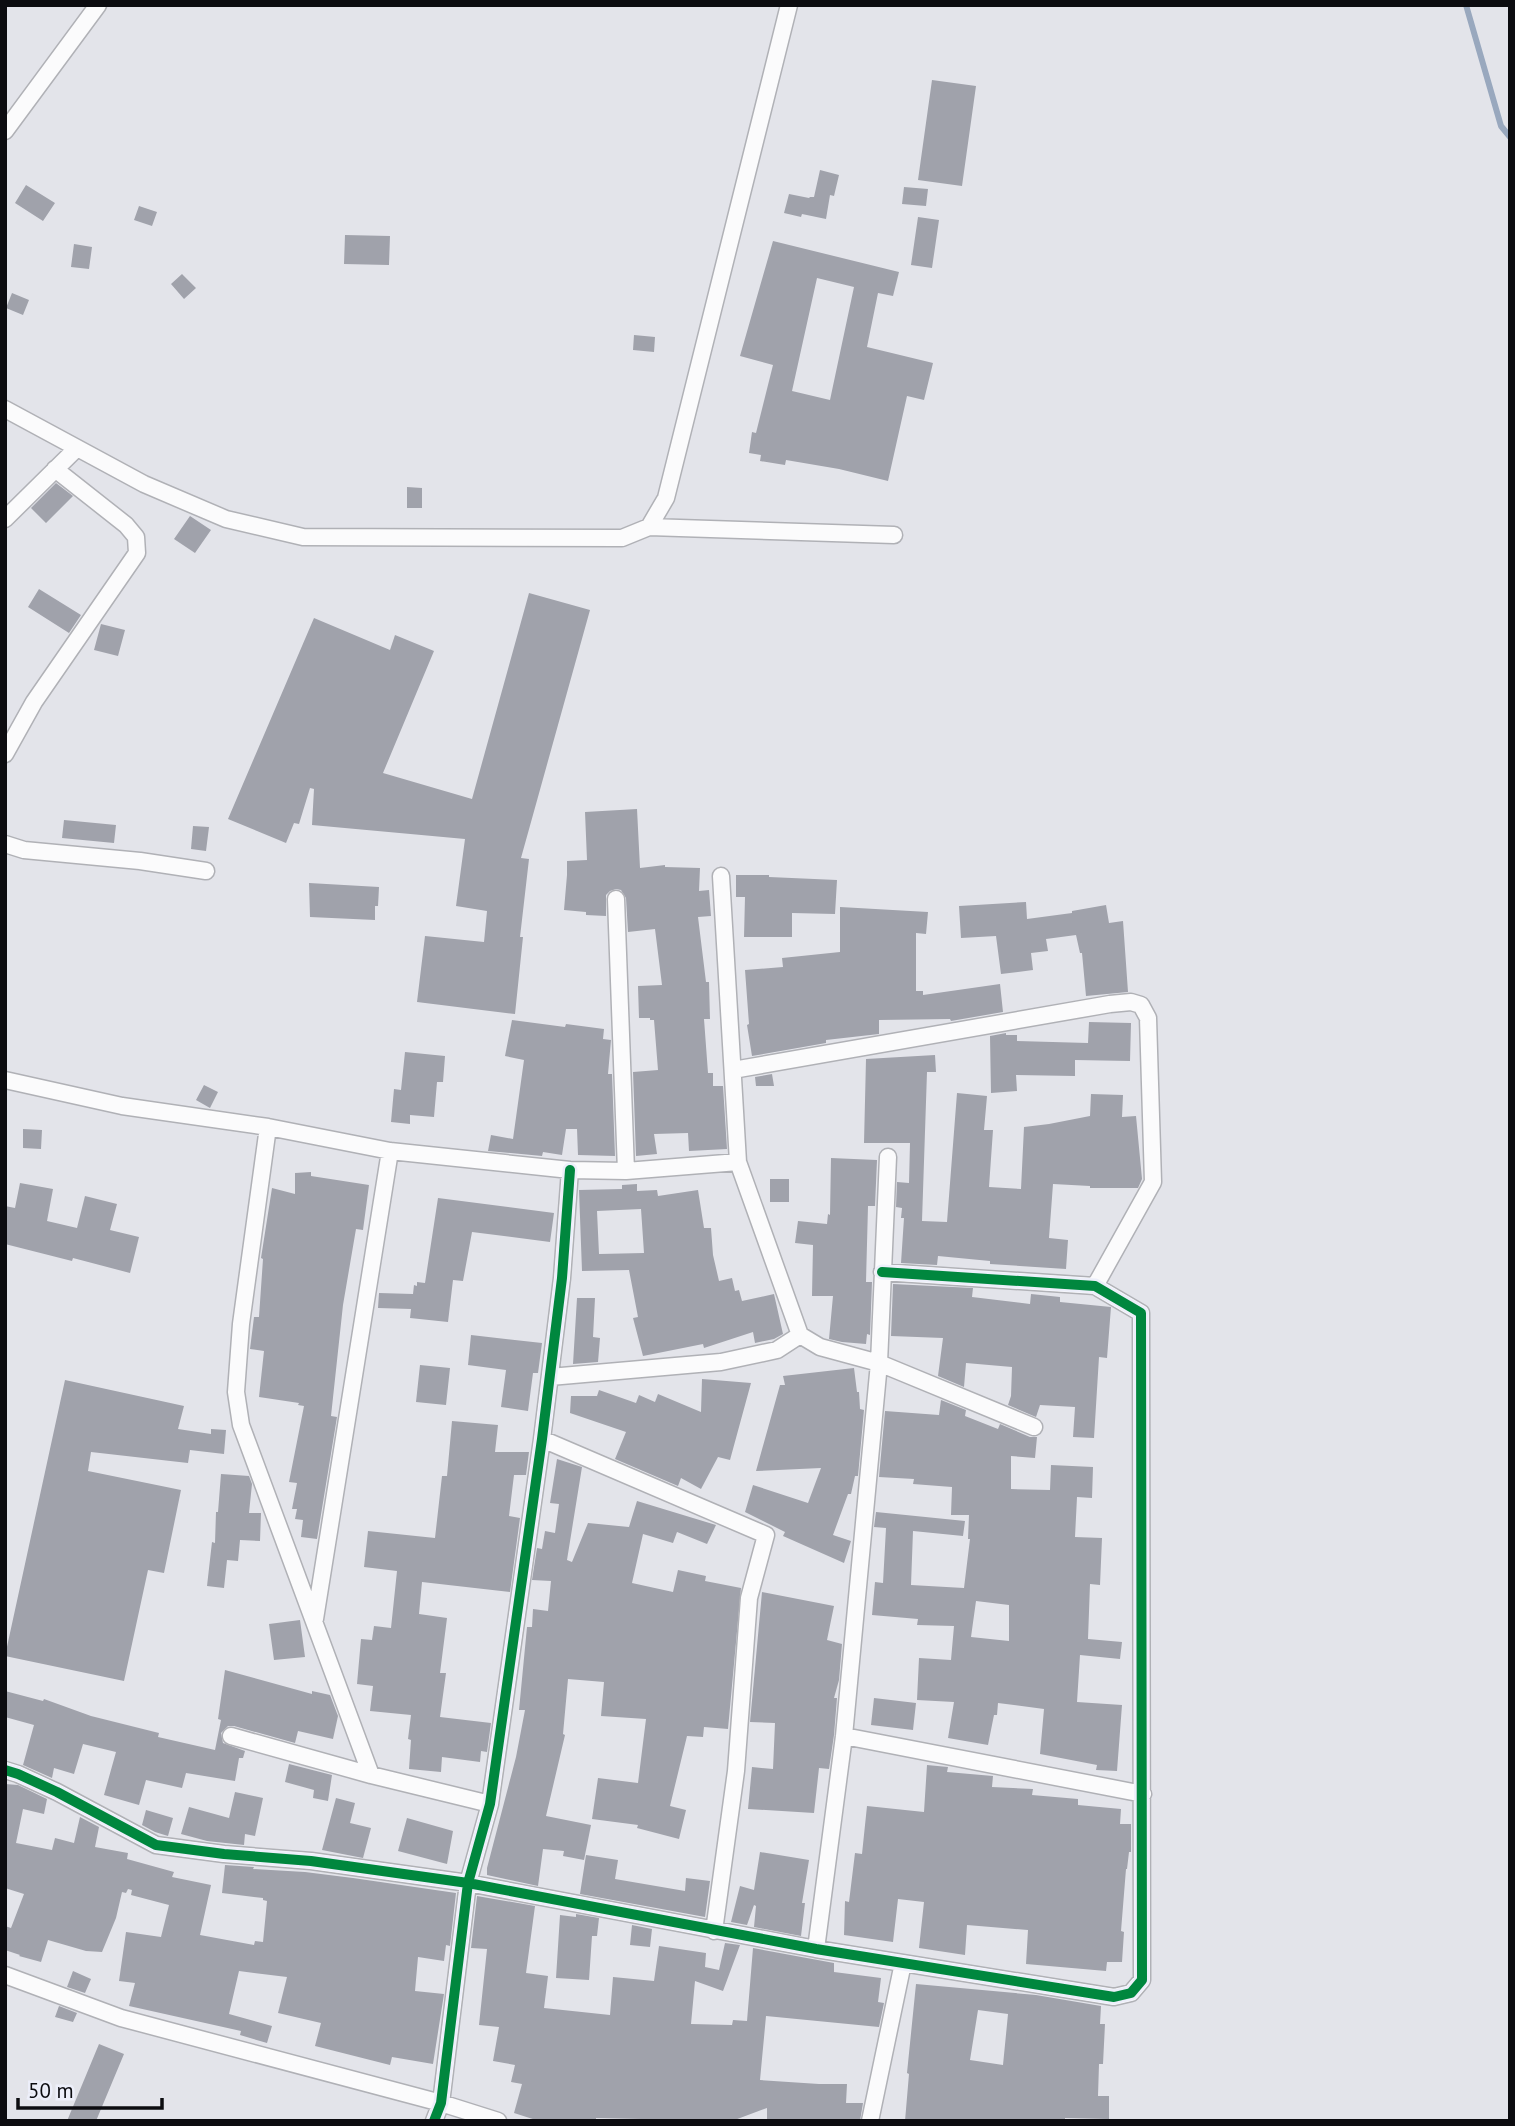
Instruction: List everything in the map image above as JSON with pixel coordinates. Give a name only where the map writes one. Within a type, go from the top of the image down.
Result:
[{"type":"street","points":[[5,131],[98,5]]},
{"type":"street","points":[[649,527],[666,498],[789,5]]},
{"type":"street","points":[[5,409],[144,484],[226,519],[303,537],[622,538],[649,527],[894,535]]},
{"type":"street","points":[[5,519],[76,448]]},
{"type":"street","points":[[5,754],[34,702],[136,553],[136,537],[126,525],[55,469]]},
{"type":"street","points":[[5,844],[24,850],[140,861],[206,871]]},
{"type":"street","points":[[721,876],[738,1162],[800,1335],[820,1347],[879,1363],[1034,1427]]},
{"type":"street","points":[[616,899],[626,1171]]},
{"type":"street","points":[[733,1070],[1110,1004],[1131,1002],[1141,1005],[1148,1018],[1153,1182],[1095,1286]]},
{"type":"street","points":[[5,1080],[122,1106],[268,1127],[390,1151],[570,1170],[626,1171],[738,1162]]},
{"type":"street","points":[[268,1127],[242,1324],[236,1392],[241,1425],[371,1775]]},
{"type":"street","points":[[315,1620],[390,1151]]},
{"type":"street","points":[[816,1949],[844,1736],[879,1363],[888,1157]]},
{"type":"street","points":[[433,2121],[441,2103],[468,1884],[490,1804],[550,1377],[562,1278],[570,1170]]},
{"type":"street","points":[[5,1770],[57,1791],[156,1845],[311,1861],[468,1884],[816,1949],[1114,1997],[1131,1993],[1142,1980],[1141,1313],[1095,1286],[882,1272]]},
{"type":"street","points":[[550,1377],[721,1363],[777,1350],[800,1335]]},
{"type":"street","points":[[542,1439],[766,1535],[748,1598],[736,1771],[714,1931]]},
{"type":"street","points":[[231,1736],[371,1775],[490,1804]]},
{"type":"street","points":[[844,1736],[1143,1794]]},
{"type":"street","points":[[870,2121],[903,1963]]},
{"type":"street","points":[[5,1975],[121,2018],[441,2103],[498,2121]]},
{"type":"building","points":[[932,80],[976,86],[962,186],[918,180]]},
{"type":"building","points":[[820,170],[839,175],[834,196],[830,195],[826,219],[784,213],[789,194],[814,197]]},
{"type":"building","points":[[26,185],[55,203],[43,221],[15,203]]},
{"type":"building","points":[[904,187],[928,189],[926,206],[902,204]]},
{"type":"building","points":[[139,206],[157,212],[152,226],[134,220]]},
{"type":"building","points":[[918,217],[939,220],[932,268],[911,265]]},
{"type":"building","points":[[345,235],[390,236],[389,265],[344,264]]},
{"type":"building","points":[[773,241],[899,272],[893,296],[878,293],[867,347],[933,363],[924,400],[907,396],[888,481],[786,460],[785,465],[760,461],[761,455],[749,453],[752,432],[756,433],[773,365],[740,356]],"holes":[[[817,278],[854,287],[830,400],[792,391]]]},
{"type":"building","points":[[74,244],[92,247],[89,269],[71,267]]},
{"type":"building","points":[[182,274],[196,288],[184,299],[171,284]]},
{"type":"building","points":[[12,293],[29,300],[23,315],[6,308]]},
{"type":"building","points":[[634,335],[655,337],[654,352],[633,350]]},
{"type":"building","points":[[56,483],[73,496],[46,523],[31,508]]},
{"type":"building","points":[[407,487],[422,488],[422,508],[407,508]]},
{"type":"building","points":[[190,516],[211,530],[195,553],[174,539]]},
{"type":"building","points":[[39,589],[81,615],[69,633],[28,607]]},
{"type":"building","points":[[529,593],[590,610],[521,858],[529,859],[515,1014],[417,1002],[425,936],[484,942],[487,911],[456,906],[465,839],[312,825],[314,789],[310,788],[299,824],[294,823],[286,843],[228,819],[314,618],[390,650],[395,635],[434,651],[383,773],[472,799]]},
{"type":"building","points":[[101,624],[125,630],[118,656],[94,650]]},
{"type":"building","points":[[637,809],[640,868],[665,865],[700,868],[699,891],[709,890],[711,916],[698,917],[706,982],[709,982],[710,1019],[704,1019],[708,1073],[713,1073],[713,1086],[723,1086],[727,1149],[689,1151],[688,1133],[654,1134],[657,1154],[636,1156],[633,1072],[658,1070],[654,1020],[639,1018],[638,986],[662,985],[655,929],[628,932],[626,898],[621,890],[610,891],[606,895],[606,916],[564,910],[567,861],[587,860],[585,812]]},
{"type":"building","points":[[64,820],[116,825],[114,843],[62,838]]},
{"type":"building","points":[[193,826],[209,827],[206,851],[191,849]]},
{"type":"building","points":[[736,875],[837,880],[835,914],[792,913],[792,937],[744,937],[745,897],[736,897]]},
{"type":"building","points":[[309,883],[379,887],[375,920],[310,917]]},
{"type":"building","points":[[1026,902],[1027,919],[1106,905],[1109,923],[1123,921],[1128,992],[1086,996],[1082,953],[1076,935],[1046,939],[1048,951],[1031,953],[1033,970],[1001,974],[996,936],[961,938],[959,906]]},
{"type":"building","points":[[840,907],[928,912],[926,934],[916,933],[916,991],[923,991],[923,995],[1000,984],[1003,1012],[951,1021],[879,1020],[879,1034],[826,1040],[826,1043],[752,1056],[747,1025],[745,970],[783,967],[782,958],[840,952]]},
{"type":"building","points":[[512,1020],[604,1029],[603,1039],[611,1040],[608,1074],[612,1074],[615,1156],[578,1155],[577,1129],[566,1129],[562,1155],[488,1151],[491,1135],[513,1139],[524,1060],[505,1056]]},
{"type":"building","points":[[1089,1022],[1131,1023],[1130,1061],[1075,1060],[1075,1076],[1016,1075],[1017,1091],[991,1093],[990,1036],[1006,1033],[1017,1035],[1017,1041],[1088,1043]]},
{"type":"building","points":[[405,1052],[445,1056],[443,1082],[437,1082],[434,1117],[410,1115],[410,1124],[391,1122],[394,1089],[401,1090]]},
{"type":"building","points":[[935,1055],[936,1072],[927,1072],[922,1221],[947,1222],[957,1093],[987,1096],[984,1130],[993,1130],[989,1187],[1021,1189],[1024,1127],[1090,1116],[1091,1094],[1123,1095],[1122,1117],[1136,1116],[1142,1179],[1138,1188],[1090,1188],[1053,1184],[1049,1238],[1068,1240],[1066,1269],[990,1264],[990,1261],[938,1256],[937,1265],[901,1263],[904,1218],[901,1218],[902,1208],[896,1207],[897,1182],[909,1183],[910,1143],[864,1143],[866,1059]]},
{"type":"building","points":[[772,1074],[774,1086],[756,1086],[755,1077]]},
{"type":"building","points":[[204,1085],[218,1092],[210,1108],[196,1100]]},
{"type":"building","points":[[23,1129],[42,1130],[41,1149],[23,1148]]},
{"type":"building","points":[[831,1158],[877,1160],[875,1206],[868,1206],[866,1282],[872,1282],[870,1335],[867,1334],[866,1344],[829,1339],[833,1296],[812,1296],[813,1245],[795,1243],[798,1221],[827,1224],[828,1214],[830,1215]]},
{"type":"building","points":[[311,1172],[311,1176],[369,1185],[363,1230],[356,1229],[343,1305],[331,1416],[337,1417],[317,1539],[301,1537],[303,1520],[295,1519],[297,1509],[292,1509],[297,1483],[289,1482],[304,1406],[259,1397],[264,1351],[250,1349],[254,1317],[259,1317],[261,1258],[272,1188],[295,1194],[295,1173]]},
{"type":"building","points":[[770,1179],[789,1179],[789,1202],[770,1202]]},
{"type":"building","points":[[20,1183],[53,1189],[47,1221],[77,1228],[85,1196],[117,1204],[110,1230],[139,1237],[130,1273],[5,1244],[5,1206],[15,1208]]},
{"type":"building","points":[[637,1184],[637,1191],[657,1190],[658,1196],[698,1190],[704,1228],[711,1228],[719,1281],[732,1278],[735,1291],[739,1290],[742,1301],[774,1294],[783,1334],[755,1343],[753,1332],[704,1348],[703,1344],[643,1356],[633,1318],[638,1317],[629,1270],[582,1271],[579,1190],[622,1189],[622,1185]],"holes":[[[641,1209],[644,1253],[599,1254],[597,1211]]]},
{"type":"building","points":[[438,1198],[554,1213],[550,1242],[472,1232],[463,1281],[453,1280],[448,1322],[410,1318],[411,1309],[378,1308],[379,1293],[413,1294],[417,1282],[425,1283]]},
{"type":"building","points":[[893,1284],[973,1288],[972,1297],[1030,1304],[1031,1294],[1060,1297],[1060,1302],[1111,1307],[1107,1358],[1099,1357],[1094,1438],[1073,1437],[1075,1407],[1040,1405],[1036,1417],[1008,1405],[1012,1367],[966,1363],[964,1387],[938,1376],[943,1338],[891,1336]]},
{"type":"building","points":[[577,1298],[595,1298],[593,1337],[600,1338],[598,1362],[573,1364]]},
{"type":"building","points":[[471,1335],[542,1343],[538,1373],[533,1373],[528,1411],[501,1407],[506,1370],[468,1365]]},
{"type":"building","points":[[420,1365],[450,1368],[446,1405],[416,1402]]},
{"type":"building","points":[[854,1368],[860,1409],[864,1410],[858,1476],[855,1476],[851,1494],[848,1494],[833,1535],[851,1541],[844,1563],[783,1536],[785,1532],[745,1512],[753,1485],[808,1503],[821,1468],[756,1471],[780,1385],[785,1385],[783,1376]]},
{"type":"building","points":[[702,1379],[751,1383],[730,1460],[718,1457],[701,1489],[681,1478],[678,1486],[615,1459],[626,1432],[570,1413],[571,1396],[597,1396],[599,1390],[636,1403],[639,1395],[655,1402],[658,1394],[701,1412]]},
{"type":"building","points":[[65,1380],[184,1406],[178,1429],[211,1434],[211,1429],[226,1430],[224,1454],[190,1450],[188,1463],[91,1452],[88,1471],[181,1490],[164,1573],[148,1570],[124,1681],[5,1656]]},
{"type":"building","points":[[941,1400],[966,1410],[965,1416],[998,1429],[1000,1424],[1030,1437],[1037,1437],[1035,1458],[1011,1456],[1011,1489],[1050,1490],[1051,1465],[1093,1467],[1092,1498],[1077,1497],[1075,1537],[1102,1538],[1100,1585],[1090,1584],[1088,1639],[1122,1642],[1120,1659],[1080,1655],[1077,1702],[1122,1705],[1117,1771],[1096,1770],[1097,1765],[1040,1754],[1044,1709],[998,1703],[988,1745],[948,1738],[954,1702],[917,1700],[919,1658],[951,1660],[954,1626],[917,1625],[918,1619],[872,1615],[875,1582],[883,1583],[886,1528],[874,1527],[876,1512],[965,1521],[963,1536],[913,1531],[911,1585],[964,1588],[970,1539],[969,1515],[951,1515],[952,1487],[913,1484],[914,1479],[879,1477],[885,1411],[939,1415]],"holes":[[[976,1601],[1009,1605],[1009,1641],[971,1637]]]},
{"type":"building","points":[[452,1421],[498,1425],[495,1452],[529,1452],[526,1475],[514,1475],[509,1516],[520,1518],[510,1592],[422,1582],[419,1614],[447,1618],[440,1673],[446,1673],[440,1717],[491,1723],[487,1752],[481,1751],[480,1762],[442,1757],[441,1772],[409,1769],[411,1740],[408,1739],[411,1715],[370,1711],[373,1686],[357,1684],[361,1639],[372,1640],[374,1626],[391,1628],[397,1571],[364,1567],[368,1531],[435,1538],[442,1476],[447,1476]]},
{"type":"building","points":[[557,1459],[582,1467],[567,1560],[572,1562],[588,1523],[629,1527],[637,1501],[716,1525],[707,1544],[677,1532],[673,1543],[643,1534],[632,1583],[673,1592],[678,1570],[706,1576],[705,1581],[741,1588],[728,1729],[704,1727],[703,1737],[687,1736],[670,1806],[686,1810],[679,1839],[637,1828],[638,1825],[592,1819],[598,1778],[638,1783],[646,1719],[601,1716],[604,1682],[568,1679],[565,1735],[546,1816],[591,1825],[584,1860],[563,1856],[564,1851],[543,1849],[538,1886],[487,1875],[487,1868],[516,1757],[525,1710],[519,1710],[527,1627],[532,1627],[533,1609],[548,1611],[551,1581],[532,1580],[537,1548],[542,1549],[545,1531],[555,1533],[559,1504],[550,1503]]},
{"type":"building","points":[[221,1474],[249,1476],[252,1484],[249,1513],[261,1513],[260,1541],[240,1540],[238,1561],[227,1560],[224,1588],[207,1586],[212,1542],[215,1543]]},
{"type":"building","points":[[762,1592],[834,1606],[827,1640],[842,1644],[839,1680],[834,1698],[837,1698],[834,1735],[829,1769],[819,1768],[814,1813],[748,1809],[752,1767],[773,1769],[775,1723],[750,1722]]},
{"type":"building","points":[[300,1620],[305,1657],[274,1660],[269,1624]]},
{"type":"building","points":[[225,1670],[312,1694],[312,1691],[330,1695],[338,1716],[333,1739],[298,1731],[295,1743],[228,1726],[221,1733],[223,1743],[245,1751],[243,1758],[239,1758],[235,1781],[186,1773],[182,1788],[146,1780],[139,1805],[104,1795],[116,1752],[83,1744],[74,1774],[54,1768],[52,1778],[23,1765],[34,1725],[5,1717],[5,1691],[43,1701],[44,1699],[91,1716],[159,1733],[158,1737],[215,1750],[221,1720],[218,1719]]},
{"type":"building","points":[[874,1698],[916,1703],[913,1730],[871,1725]]},
{"type":"building","points":[[289,1764],[332,1775],[328,1801],[313,1798],[314,1790],[285,1782]]},
{"type":"building","points":[[927,1765],[948,1767],[947,1772],[993,1776],[992,1787],[1033,1789],[1032,1795],[1078,1799],[1078,1805],[1121,1809],[1120,1824],[1131,1824],[1131,1852],[1126,1869],[1121,1931],[1124,1932],[1122,1962],[1107,1962],[1106,1971],[1026,1964],[1028,1930],[967,1925],[965,1955],[919,1948],[924,1902],[898,1899],[893,1942],[844,1935],[845,1901],[849,1902],[855,1853],[862,1854],[867,1806],[924,1812]]},
{"type":"building","points":[[5,1784],[18,1785],[47,1799],[44,1814],[23,1809],[16,1843],[52,1850],[55,1838],[74,1843],[80,1817],[99,1827],[95,1847],[128,1853],[127,1859],[174,1872],[172,1877],[211,1885],[200,1935],[254,1945],[255,1941],[263,1942],[267,1901],[263,1898],[222,1893],[225,1865],[305,1872],[456,1893],[450,1946],[446,1945],[444,1961],[418,1957],[415,1991],[444,1994],[433,2064],[392,2057],[390,2065],[315,2046],[321,2023],[278,2013],[287,1977],[239,1971],[229,2014],[272,2026],[267,2043],[240,2035],[241,2031],[129,2006],[135,1983],[119,1981],[126,1932],[161,1937],[169,1905],[131,1895],[132,1890],[122,1892],[116,1918],[102,1952],[86,1951],[48,1940],[41,1962],[5,1950],[5,1926],[11,1928],[24,1894],[5,1888]]},
{"type":"building","points":[[235,1792],[263,1798],[255,1836],[245,1834],[244,1845],[207,1841],[181,1834],[189,1807],[229,1818]]},
{"type":"building","points":[[336,1798],[355,1803],[350,1823],[371,1828],[363,1858],[322,1850]]},
{"type":"building","points":[[146,1810],[173,1818],[168,1836],[142,1825]]},
{"type":"building","points":[[407,1818],[453,1831],[447,1864],[398,1851]]},
{"type":"building","points":[[760,1852],[809,1860],[802,1903],[805,1903],[801,1936],[754,1927],[754,1905],[747,1925],[731,1922],[740,1886],[754,1890]]},
{"type":"building","points":[[586,1855],[618,1860],[615,1879],[685,1891],[686,1878],[710,1881],[705,1917],[580,1894]]},
{"type":"building","points":[[477,1896],[535,1906],[526,1973],[548,1976],[544,2008],[610,2015],[613,1977],[654,1981],[659,1946],[706,1953],[705,1967],[719,1970],[725,1943],[740,1945],[723,1991],[695,1981],[691,2024],[732,2025],[733,2020],[747,2021],[753,1948],[834,1963],[834,1972],[881,1978],[878,2002],[884,2003],[879,2027],[766,2016],[760,2080],[847,2084],[846,2103],[863,2103],[860,2121],[767,2121],[767,2108],[732,2121],[596,2118],[596,2121],[539,2121],[514,2113],[522,2084],[511,2082],[515,2065],[493,2061],[499,2027],[479,2025],[487,1949],[471,1948]]},
{"type":"building","points":[[576,1914],[599,1918],[597,1936],[592,1936],[589,1980],[556,1978],[560,1915],[576,1917]]},
{"type":"building","points":[[632,1925],[652,1929],[650,1947],[630,1945]]},
{"type":"building","points":[[73,1971],[91,1979],[85,1993],[67,1987]]},
{"type":"building","points":[[916,1984],[1036,1995],[1101,2006],[1100,2024],[1105,2024],[1103,2064],[1099,2064],[1098,2096],[1109,2096],[1109,2119],[905,2121]],"holes":[[[978,2010],[1008,2014],[1003,2065],[970,2060]]]},
{"type":"building","points":[[59,2006],[77,2013],[73,2022],[55,2017]]},
{"type":"building","points":[[99,2044],[124,2054],[96,2121],[67,2121]]},
{"type":"waterway","points":[[1466,5],[1501,126],[1510,137]]},
{"type":"cycle path","points":[[434,2121],[441,2103],[468,1883],[490,1804],[542,1439],[562,1278],[570,1170]]},
{"type":"cycle path","points":[[5,1770],[57,1792],[156,1845],[311,1861],[468,1883],[816,1949],[1114,1997],[1131,1993],[1142,1980],[1141,1313],[1095,1286],[882,1272]]}]
